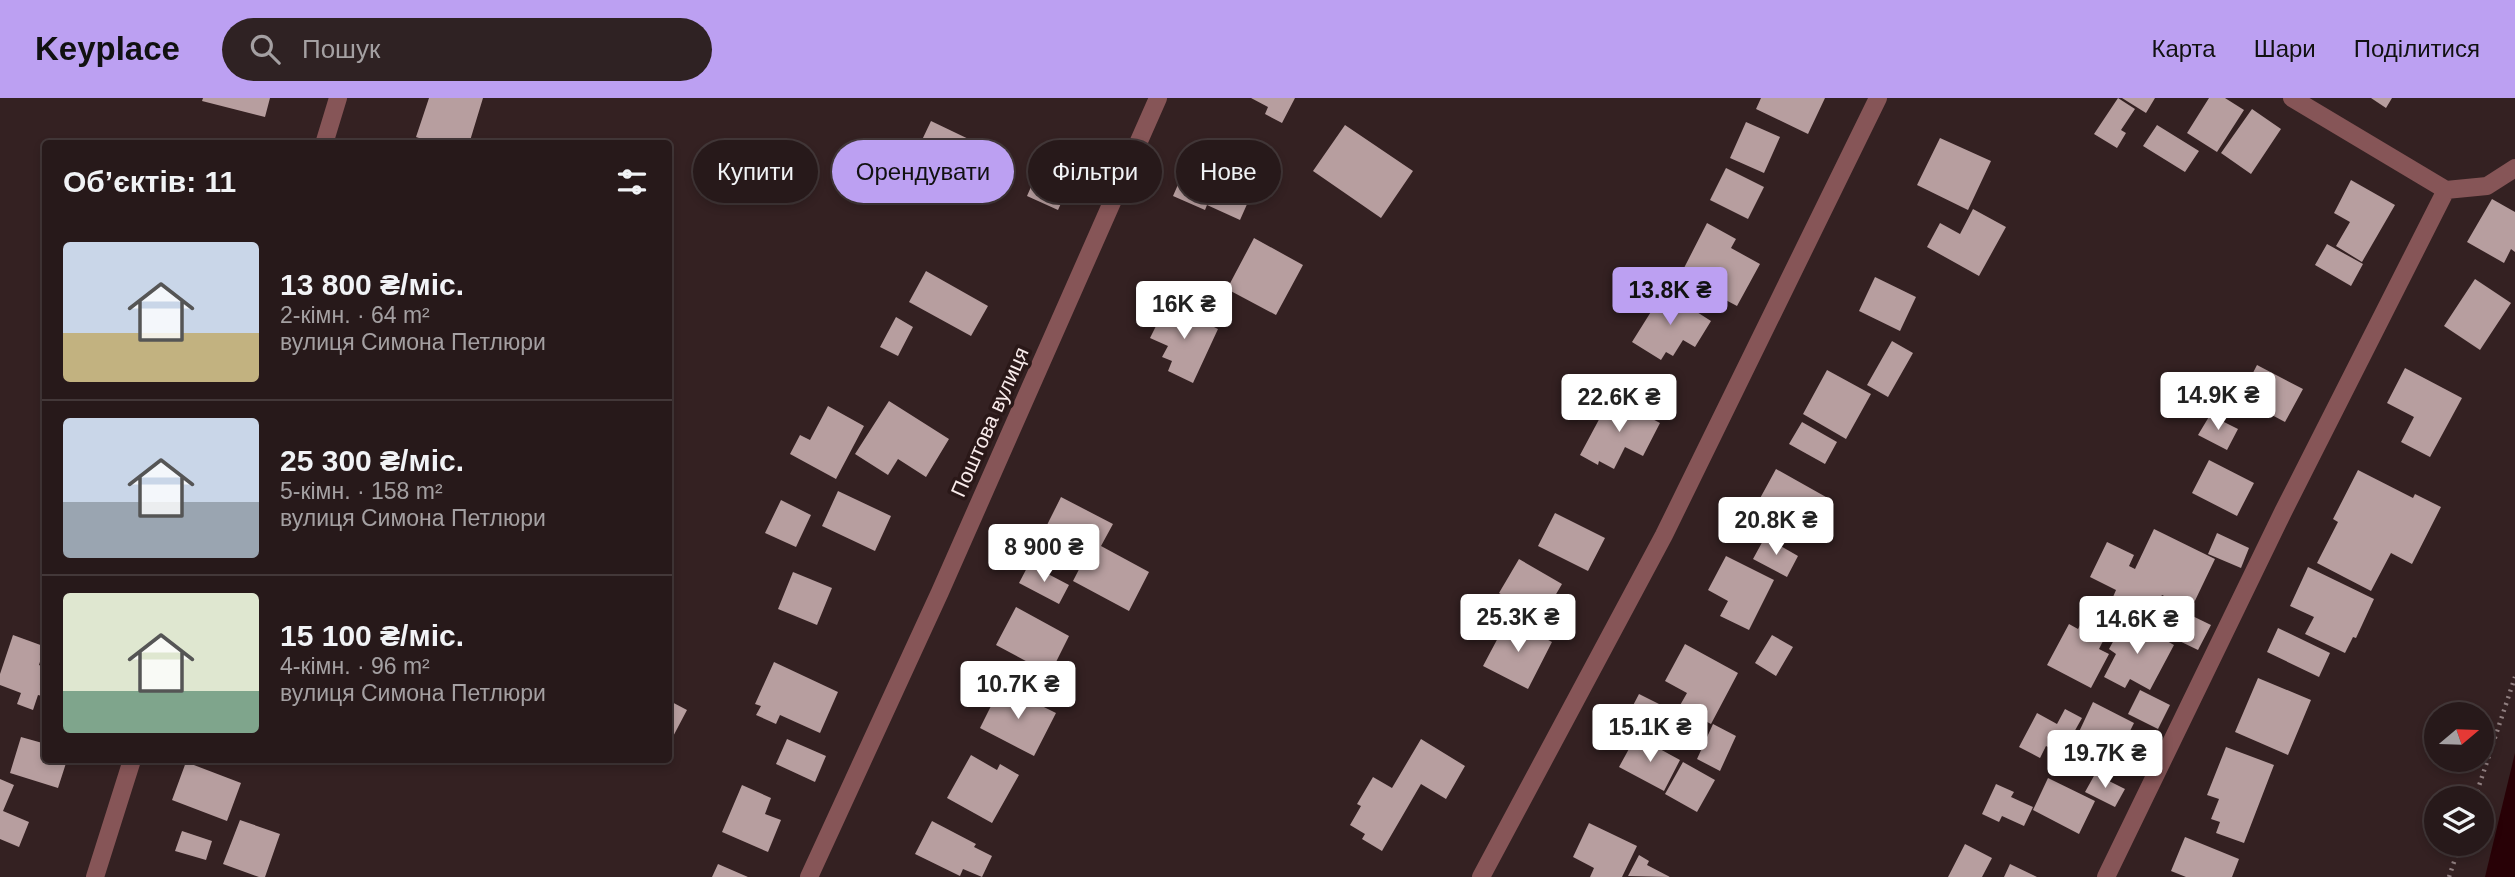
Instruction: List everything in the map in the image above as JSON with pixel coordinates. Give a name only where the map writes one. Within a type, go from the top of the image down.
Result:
[{"type":"street","points":[[325,140],[338,98]]},
{"type":"street","name":"Поштова вулиця","points":[[809,877],[940,593],[1158,98]]},
{"type":"street","points":[[1481,877],[1664,535],[1878,98]]},
{"type":"street","points":[[2292,98],[2446,190],[2487,186],[2515,168]]},
{"type":"street","points":[[2106,877],[2283,512],[2446,190]]},
{"type":"street","points":[[95,877],[131,763]]},
{"type":"path","points":[[2479,786],[2515,677]]},
{"type":"path","points":[[2449,877],[2456,856]]},
{"type":"shaded area","points":[[2515,753],[2515,877],[2485,877],[2490,856],[2494,856],[2494,840]]},
{"type":"building","points":[[203,98],[270,98],[265,117],[202,101]]},
{"type":"building","points":[[429,98],[483,98],[470,140],[425,140],[416,137]]},
{"type":"building","points":[[1251,98],[1295,98],[1282,123],[1265,114],[1268,107]]},
{"type":"building","points":[[1761,98],[1825,98],[1808,134],[1756,109]]},
{"type":"building","points":[[2118,98],[2135,109],[2121,130],[2126,133],[2117,148],[2094,134]]},
{"type":"building","points":[[2122,98],[2155,98],[2146,113]]},
{"type":"building","points":[[2209,98],[2225,98],[2244,110],[2217,152],[2187,133]]},
{"type":"building","points":[[2371,98],[2392,98],[2386,108]]},
{"type":"building","points":[[2252,109],[2281,129],[2251,174],[2221,153]]},
{"type":"building","points":[[931,121],[971,140],[922,140]]},
{"type":"building","points":[[1746,122],[1780,137],[1764,173],[1730,158]]},
{"type":"building","points":[[1345,125],[1413,171],[1381,218],[1313,171]]},
{"type":"building","points":[[2157,125],[2199,151],[2185,172],[2143,146]]},
{"type":"building","points":[[1940,138],[1991,161],[1968,210],[1917,185]]},
{"type":"building","points":[[1726,168],[1764,187],[1748,219],[1710,200]]},
{"type":"building","points":[[2351,180],[2395,205],[2362,262],[2336,246],[2350,222],[2334,213]]},
{"type":"building","points":[[2492,199],[2515,212],[2515,252],[2511,249],[2504,263],[2467,242]]},
{"type":"building","points":[[1042,203],[1061,203],[1058,210]]},
{"type":"building","points":[[1189,203],[1248,203],[1240,220],[1207,205],[1205,210]]},
{"type":"building","points":[[1973,209],[2006,227],[1979,276],[1927,247],[1940,223],[1960,234]]},
{"type":"building","points":[[1707,223],[1736,239],[1731,248],[1760,264],[1737,306],[1705,289],[1709,281],[1684,268]]},
{"type":"building","points":[[1254,238],[1303,265],[1276,315],[1227,289]]},
{"type":"building","points":[[2327,244],[2363,264],[2351,286],[2315,265]]},
{"type":"building","points":[[926,271],[988,306],[971,336],[909,302]]},
{"type":"building","points":[[1875,277],[1916,297],[1900,331],[1859,311]]},
{"type":"building","points":[[2475,279],[2511,303],[2480,350],[2444,326]]},
{"type":"building","points":[[1664,291],[1711,321],[1695,347],[1683,340],[1673,356],[1666,352],[1661,360],[1632,342]]},
{"type":"building","points":[[1167,304],[1218,329],[1193,383],[1168,371],[1172,361],[1162,357],[1168,346],[1150,338]]},
{"type":"building","points":[[896,317],[913,327],[898,356],[880,347]]},
{"type":"building","points":[[1892,341],[1913,353],[1888,397],[1867,385]]},
{"type":"building","points":[[2257,365],[2303,389],[2285,422],[2240,398]]},
{"type":"building","points":[[2405,368],[2462,398],[2430,457],[2401,442],[2414,417],[2387,403]]},
{"type":"building","points":[[1827,370],[1871,394],[1846,439],[1803,414]]},
{"type":"building","points":[[1611,397],[1660,423],[1643,456],[1625,447],[1614,469],[1599,461],[1598,465],[1580,455]]},
{"type":"building","points":[[889,401],[949,439],[926,477],[898,459],[888,475],[855,454]]},
{"type":"building","points":[[828,406],[864,426],[836,479],[790,454],[800,435],[810,440]]},
{"type":"building","points":[[2210,415],[2238,429],[2227,450],[2198,435]]},
{"type":"building","points":[[1802,422],[1837,442],[1825,464],[1789,444]]},
{"type":"building","points":[[2209,460],[2254,483],[2237,516],[2192,493]]},
{"type":"building","points":[[1776,469],[1826,497],[1801,543],[1773,527],[1780,515],[1758,502]]},
{"type":"building","points":[[2358,470],[2413,498],[2415,494],[2441,507],[2412,564],[2391,553],[2371,591],[2317,563],[2338,522],[2333,519]]},
{"type":"building","points":[[838,491],[891,516],[875,551],[822,526]]},
{"type":"building","points":[[1061,497],[1113,524],[1101,546],[1149,572],[1129,611],[1073,581],[1090,548],[1047,525]]},
{"type":"building","points":[[781,500],[811,515],[796,547],[765,533]]},
{"type":"building","points":[[1555,513],[1605,538],[1588,571],[1538,546]]},
{"type":"building","points":[[2154,529],[2215,559],[2191,609],[2162,595],[2151,616],[2137,610],[2134,614],[2128,611],[2131,606],[2113,597],[2116,590],[2090,577],[2107,542],[2134,555],[2129,566],[2135,569]]},
{"type":"building","points":[[2217,533],[2249,548],[2241,568],[2208,554]]},
{"type":"building","points":[[1765,537],[1798,556],[1787,577],[1753,559]]},
{"type":"building","points":[[1726,556],[1774,580],[1749,630],[1720,616],[1728,601],[1708,590]]},
{"type":"building","points":[[1519,559],[1562,584],[1542,618],[1499,593]]},
{"type":"building","points":[[1029,564],[1069,585],[1059,604],[1019,583]]},
{"type":"building","points":[[2308,567],[2374,599],[2356,638],[2353,637],[2345,653],[2305,634],[2314,617],[2290,606]]},
{"type":"building","points":[[793,572],[832,588],[817,625],[778,609]]},
{"type":"building","points":[[1016,607],[1069,636],[1050,674],[996,645]]},
{"type":"building","points":[[2178,609],[2211,625],[2198,650],[2165,634]]},
{"type":"building","points":[[2084,618],[2108,631],[2099,649],[2109,654],[2091,688],[2047,665],[2069,624],[2078,629]]},
{"type":"building","points":[[2126,618],[2174,645],[2150,690],[2130,679],[2125,688],[2104,677],[2116,654],[2109,649]]},
{"type":"building","points":[[1508,619],[1552,642],[1528,689],[1483,666]]},
{"type":"building","points":[[2278,628],[2330,653],[2319,677],[2267,652]]},
{"type":"building","points":[[13,635],[42,646],[39,665],[42,666],[42,696],[38,695],[33,710],[17,704],[21,693],[0,685],[0,674]]},
{"type":"building","points":[[1772,635],[1793,647],[1776,676],[1755,663]]},
{"type":"building","points":[[1685,644],[1738,673],[1711,724],[1679,707],[1687,693],[1665,681]]},
{"type":"building","points":[[774,662],[838,692],[820,733],[780,715],[776,724],[756,715],[761,706],[755,704]]},
{"type":"building","points":[[2258,678],[2311,700],[2288,755],[2235,732]]},
{"type":"building","points":[[1001,686],[1056,713],[1034,756],[980,728]]},
{"type":"building","points":[[2140,690],[2170,705],[2158,729],[2128,714]]},
{"type":"building","points":[[1639,694],[1671,710],[1659,734],[1627,717]]},
{"type":"building","points":[[672,702],[687,710],[672,738]]},
{"type":"building","points":[[2093,702],[2134,723],[2118,755],[2078,734]]},
{"type":"building","points":[[2065,709],[2082,718],[2073,734],[2078,737],[2067,757],[2046,746],[2040,758],[2019,747],[2037,713],[2057,724]]},
{"type":"building","points":[[1713,724],[1736,736],[1720,771],[1697,759]]},
{"type":"building","points":[[1636,736],[1680,760],[1664,791],[1619,767]]},
{"type":"building","points":[[21,737],[42,743],[42,763],[66,763],[58,788],[10,773]]},
{"type":"building","points":[[787,739],[826,756],[815,782],[776,764]]},
{"type":"building","points":[[1421,739],[1465,766],[1446,799],[1421,784],[1382,851],[1362,839],[1365,834],[1350,825],[1361,806],[1357,804],[1373,777],[1392,788]]},
{"type":"building","points":[[2226,747],[2274,765],[2244,843],[2216,833],[2220,822],[2211,819],[2219,799],[2207,795]]},
{"type":"building","points":[[971,755],[997,770],[1000,764],[1019,775],[992,823],[947,798]]},
{"type":"building","points":[[1683,762],[1715,780],[1697,812],[1665,794]]},
{"type":"building","points":[[186,763],[241,783],[227,821],[172,800]]},
{"type":"building","points":[[2095,774],[2125,789],[2115,807],[2085,792]]},
{"type":"building","points":[[2048,778],[2095,801],[2079,834],[2033,810]]},
{"type":"building","points":[[0,779],[14,785],[3,811],[29,822],[19,847],[0,839]]},
{"type":"building","points":[[1996,784],[2014,792],[2011,797],[2033,807],[2024,826],[2002,816],[1999,822],[1982,814]]},
{"type":"building","points":[[742,785],[771,798],[765,814],[781,820],[768,852],[722,832]]},
{"type":"building","points":[[240,820],[280,834],[265,877],[223,864]]},
{"type":"building","points":[[932,821],[976,844],[974,847],[992,856],[982,877],[963,869],[960,876],[915,854]]},
{"type":"building","points":[[1589,823],[1637,846],[1622,877],[1590,877],[1594,868],[1573,857]]},
{"type":"building","points":[[182,831],[212,841],[206,860],[175,851]]},
{"type":"building","points":[[2185,837],[2239,859],[2232,877],[2186,877],[2171,871]]},
{"type":"building","points":[[1965,844],[1992,858],[1982,877],[1948,877]]},
{"type":"building","points":[[1639,855],[1649,861],[1647,865],[1670,877],[1628,876]]},
{"type":"building","points":[[718,864],[748,877],[712,877]]},
{"type":"building","points":[[2010,864],[2037,877],[2004,877]]}]
